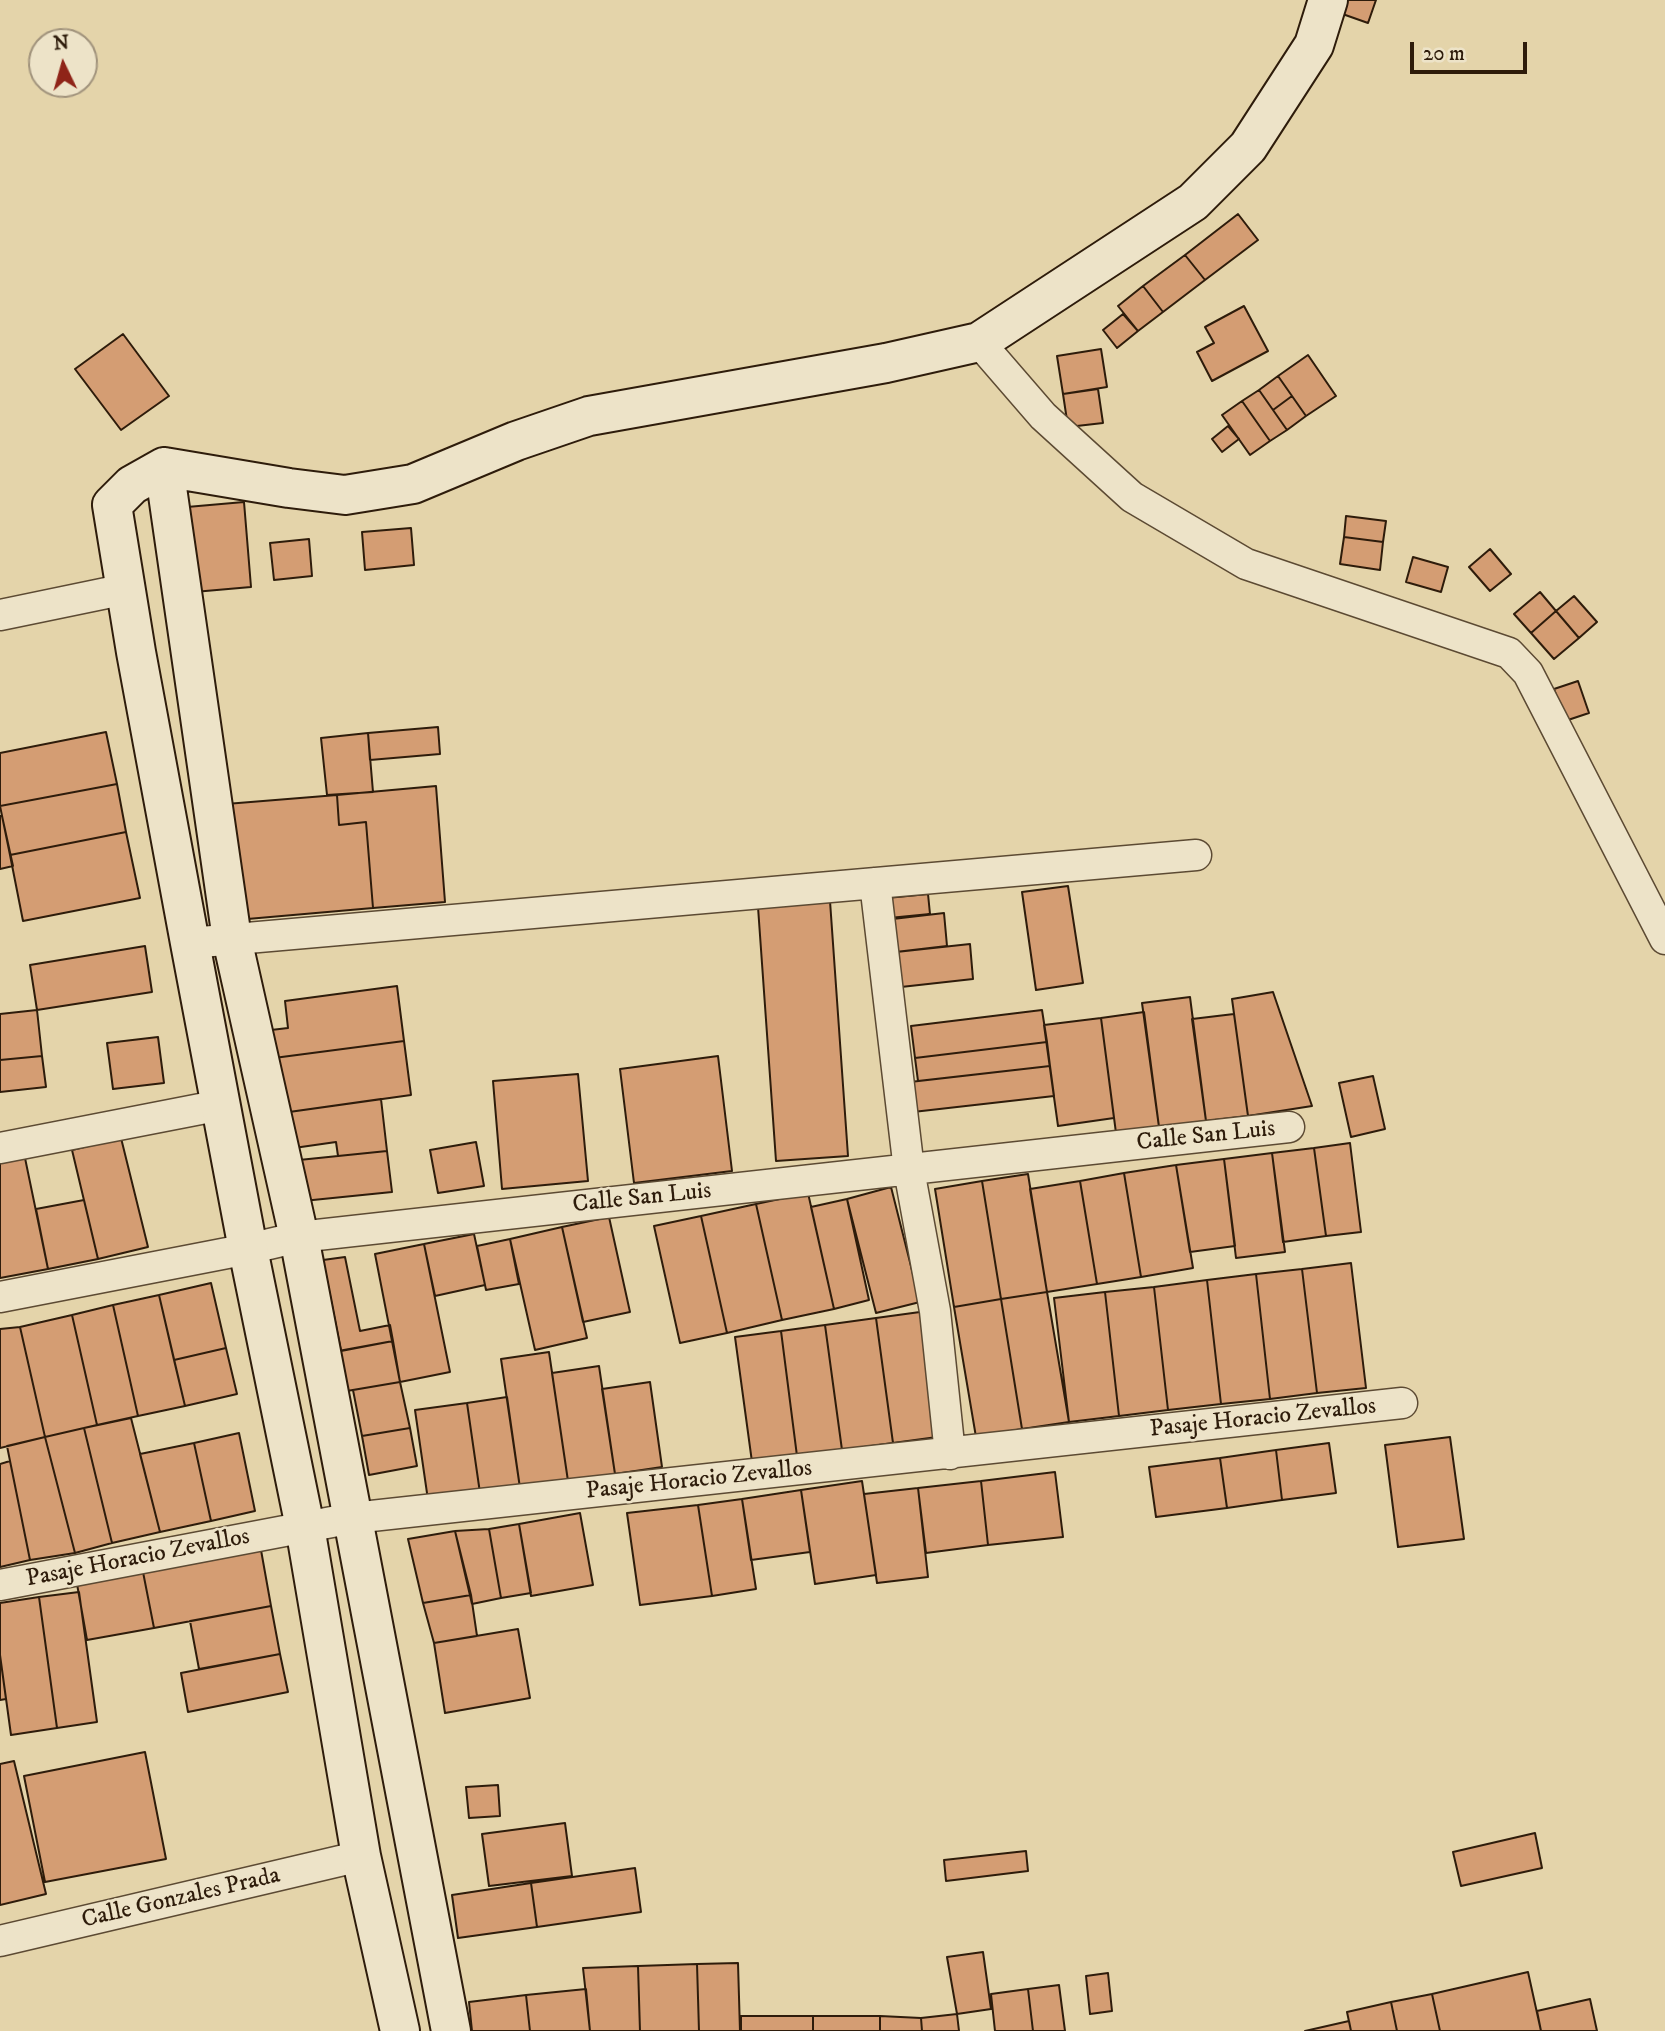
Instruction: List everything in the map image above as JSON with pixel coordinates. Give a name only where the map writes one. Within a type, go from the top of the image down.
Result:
[{"type":"main road","points":[[400,2031],[361,1856],[305,1527],[248,1249],[190,943],[112,505],[132,485],[164,467],[345,495],[413,484],[516,441],[589,416],[886,363],[979,342],[1193,202],[1248,147],[1314,45],[1328,0]]},
{"type":"main road","points":[[164,467],[232,939],[299,1237],[451,2031]]},
{"type":"street","points":[[979,342],[1043,416],[1132,497],[1234,557],[1246,564],[1509,653],[1528,673],[1665,939]]},
{"type":"street","points":[[0,614],[126,589]]},
{"type":"street","points":[[190,943],[1196,855]]},
{"type":"street","points":[[875,883],[909,1170],[935,1311],[950,1454]]},
{"type":"street","points":[[0,1148],[221,1105]]},
{"type":"street","name":"Calle San Luis","points":[[0,1297],[299,1237],[1289,1127]]},
{"type":"street","name":"Pasaje Horacio Zevallos","points":[[0,1586],[353,1518],[1402,1403]]},
{"type":"street","name":"Calle Gonzales Prada","points":[[0,1941],[361,1856]]},
{"type":"building","points":[[1338,0],[1376,0],[1368,23],[1334,11]]},
{"type":"building","points":[[1238,214],[1258,240],[1205,280],[1185,255]]},
{"type":"building","points":[[1185,255],[1205,280],[1163,312],[1143,286]]},
{"type":"building","points":[[1143,286],[1163,312],[1138,331],[1118,306]]},
{"type":"building","points":[[1244,306],[1268,351],[1212,381],[1197,352],[1214,343],[1205,327]]},
{"type":"building","points":[[1123,314],[1138,331],[1117,348],[1103,330]]},
{"type":"building","points":[[123,334],[169,396],[121,430],[75,369]]},
{"type":"building","points":[[1101,349],[1107,387],[1063,394],[1057,356]]},
{"type":"building","points":[[1308,355],[1336,396],[1306,416],[1278,376]]},
{"type":"building","points":[[1278,376],[1292,396],[1273,410],[1259,390]]},
{"type":"building","points":[[1098,389],[1103,423],[1068,427],[1063,394]]},
{"type":"building","points":[[1259,390],[1287,430],[1270,441],[1242,401]]},
{"type":"building","points":[[1292,396],[1306,416],[1287,430],[1273,410]]},
{"type":"building","points":[[1242,401],[1270,441],[1250,455],[1222,415]]},
{"type":"building","points":[[1228,426],[1239,439],[1222,452],[1212,439]]},
{"type":"building","points":[[244,502],[251,587],[194,592],[187,507]]},
{"type":"building","points":[[1346,516],[1386,521],[1383,542],[1344,537]]},
{"type":"building","points":[[411,528],[414,565],[365,570],[362,532]]},
{"type":"building","points":[[1344,537],[1383,542],[1380,570],[1340,564]]},
{"type":"building","points":[[309,539],[312,576],[274,580],[270,543]]},
{"type":"building","points":[[1490,549],[1511,574],[1490,591],[1469,567]]},
{"type":"building","points":[[1413,557],[1448,567],[1441,592],[1406,582]]},
{"type":"building","points":[[1540,592],[1556,611],[1531,633],[1514,614]]},
{"type":"building","points":[[1574,596],[1597,622],[1579,638],[1556,611]]},
{"type":"building","points":[[1556,611],[1579,638],[1554,659],[1531,633]]},
{"type":"building","points":[[1578,681],[1589,713],[1565,721],[1554,689]]},
{"type":"building","points":[[438,727],[440,754],[370,760],[368,733]]},
{"type":"building","points":[[106,732],[117,784],[0,806],[0,753]]},
{"type":"building","points":[[368,733],[373,792],[327,795],[321,738]]},
{"type":"building","points":[[117,784],[126,832],[10,855],[0,806]]},
{"type":"building","points":[[436,786],[445,902],[373,908],[366,822],[339,825],[337,795]]},
{"type":"building","points":[[337,795],[339,825],[366,822],[373,908],[236,920],[226,804]]},
{"type":"building","points":[[0,816],[13,866],[0,869]]},
{"type":"building","points":[[126,832],[140,898],[23,921],[10,855]]},
{"type":"building","points":[[1068,886],[1083,983],[1036,990],[1022,892]]},
{"type":"building","points":[[928,894],[930,914],[889,918],[887,898]]},
{"type":"building","points":[[830,901],[848,1156],[776,1161],[758,907]]},
{"type":"building","points":[[944,913],[947,946],[887,953],[884,920]]},
{"type":"building","points":[[970,944],[973,979],[892,988],[887,953]]},
{"type":"building","points":[[145,946],[152,992],[37,1010],[30,965]]},
{"type":"building","points":[[397,986],[404,1041],[274,1058],[271,1030],[288,1028],[285,1001]]},
{"type":"building","points":[[1273,992],[1312,1106],[1248,1116],[1232,999]]},
{"type":"building","points":[[1190,997],[1206,1121],[1159,1127],[1142,1003]]},
{"type":"building","points":[[37,1010],[42,1056],[0,1060],[0,1014]]},
{"type":"building","points":[[1042,1010],[1047,1042],[915,1058],[911,1026]]},
{"type":"building","points":[[1144,1012],[1159,1127],[1116,1133],[1101,1018]]},
{"type":"building","points":[[1234,1014],[1248,1116],[1206,1121],[1192,1019]]},
{"type":"building","points":[[1101,1018],[1114,1118],[1058,1126],[1044,1025]]},
{"type":"building","points":[[158,1037],[164,1083],[113,1089],[107,1043]]},
{"type":"building","points":[[404,1041],[411,1095],[282,1113],[274,1058]]},
{"type":"building","points":[[1047,1042],[1050,1066],[918,1081],[915,1058]]},
{"type":"building","points":[[42,1056],[46,1087],[0,1092],[0,1060]]},
{"type":"building","points":[[718,1056],[732,1171],[634,1183],[620,1069]]},
{"type":"building","points":[[1050,1066],[1054,1096],[913,1112],[910,1082]]},
{"type":"building","points":[[578,1074],[588,1181],[502,1189],[493,1081]]},
{"type":"building","points":[[1373,1076],[1385,1129],[1351,1137],[1339,1083]]},
{"type":"building","points":[[381,1099],[387,1151],[338,1156],[336,1142],[287,1149],[282,1113]]},
{"type":"building","points":[[121,1138],[148,1247],[98,1259],[72,1150]]},
{"type":"building","points":[[476,1142],[484,1186],[438,1193],[430,1150]]},
{"type":"building","points":[[1350,1143],[1361,1232],[1326,1236],[1314,1148]]},
{"type":"building","points":[[1314,1148],[1326,1236],[1283,1242],[1272,1153]]},
{"type":"building","points":[[387,1151],[392,1192],[303,1201],[299,1160]]},
{"type":"building","points":[[1272,1153],[1285,1252],[1236,1258],[1224,1159]]},
{"type":"building","points":[[25,1158],[48,1269],[0,1278],[0,1163]]},
{"type":"building","points":[[1224,1159],[1235,1246],[1190,1252],[1176,1165]]},
{"type":"building","points":[[1176,1165],[1193,1268],[1141,1277],[1124,1173]]},
{"type":"building","points":[[1124,1173],[1141,1277],[1097,1284],[1080,1181]]},
{"type":"building","points":[[1028,1174],[1047,1292],[1001,1299],[982,1181]]},
{"type":"building","points":[[982,1181],[1001,1299],[954,1307],[935,1189]]},
{"type":"building","points":[[1080,1181],[1097,1284],[1047,1292],[1030,1189]]},
{"type":"building","points":[[891,1187],[920,1302],[876,1313],[847,1199]]},
{"type":"building","points":[[808,1193],[834,1309],[782,1320],[756,1204]]},
{"type":"building","points":[[847,1199],[869,1300],[834,1309],[811,1207]]},
{"type":"building","points":[[84,1200],[98,1259],[48,1269],[36,1209]]},
{"type":"building","points":[[756,1204],[782,1320],[727,1333],[701,1216]]},
{"type":"building","points":[[701,1216],[727,1333],[680,1343],[654,1226]]},
{"type":"building","points":[[609,1217],[630,1312],[583,1322],[562,1227]]},
{"type":"building","points":[[562,1227],[587,1338],[535,1350],[510,1239]]},
{"type":"building","points":[[474,1234],[485,1285],[435,1296],[424,1244]]},
{"type":"building","points":[[510,1239],[519,1284],[486,1290],[477,1246]]},
{"type":"building","points":[[424,1244],[450,1372],[400,1382],[375,1254]]},
{"type":"building","points":[[345,1257],[360,1331],[390,1325],[393,1341],[341,1351],[323,1260]]},
{"type":"building","points":[[1351,1263],[1366,1388],[1317,1393],[1302,1269]]},
{"type":"building","points":[[1302,1269],[1317,1393],[1270,1399],[1256,1274]]},
{"type":"building","points":[[1256,1274],[1270,1399],[1221,1404],[1207,1280]]},
{"type":"building","points":[[1207,1280],[1221,1404],[1168,1410],[1154,1287]]},
{"type":"building","points":[[211,1283],[226,1348],[174,1360],[159,1295]]},
{"type":"building","points":[[1154,1287],[1168,1410],[1119,1416],[1105,1292]]},
{"type":"building","points":[[1047,1292],[1069,1422],[1022,1429],[1001,1299]]},
{"type":"building","points":[[1105,1292],[1119,1416],[1069,1422],[1054,1298]]},
{"type":"building","points":[[159,1295],[185,1406],[138,1416],[113,1305]]},
{"type":"building","points":[[1001,1299],[1022,1429],[976,1437],[954,1307]]},
{"type":"building","points":[[113,1305],[138,1416],[97,1425],[72,1315]]},
{"type":"building","points":[[920,1312],[937,1437],[893,1443],[876,1318]]},
{"type":"building","points":[[72,1315],[97,1425],[45,1437],[20,1327]]},
{"type":"building","points":[[876,1318],[893,1443],[842,1450],[825,1325]]},
{"type":"building","points":[[825,1325],[842,1450],[797,1456],[781,1331]]},
{"type":"building","points":[[20,1327],[45,1437],[0,1448],[0,1329]]},
{"type":"building","points":[[781,1331],[797,1456],[752,1462],[735,1337]]},
{"type":"building","points":[[393,1341],[400,1382],[341,1392],[333,1352]]},
{"type":"building","points":[[226,1348],[237,1394],[185,1406],[174,1360]]},
{"type":"building","points":[[549,1352],[568,1481],[520,1488],[501,1359]]},
{"type":"building","points":[[599,1366],[615,1474],[568,1481],[552,1373]]},
{"type":"building","points":[[400,1382],[410,1428],[362,1436],[353,1390]]},
{"type":"building","points":[[650,1382],[662,1467],[615,1474],[602,1389]]},
{"type":"building","points":[[507,1397],[520,1488],[480,1493],[467,1403]]},
{"type":"building","points":[[467,1403],[480,1493],[428,1500],[415,1410]]},
{"type":"building","points":[[131,1418],[160,1532],[112,1543],[84,1428]]},
{"type":"building","points":[[84,1428],[112,1543],[75,1553],[45,1437]]},
{"type":"building","points":[[410,1428],[417,1466],[369,1475],[362,1436]]},
{"type":"building","points":[[239,1433],[255,1511],[211,1521],[194,1443]]},
{"type":"building","points":[[45,1437],[75,1553],[30,1560],[7,1446]]},
{"type":"building","points":[[1450,1437],[1464,1539],[1398,1547],[1385,1445]]},
{"type":"building","points":[[194,1443],[211,1521],[160,1532],[140,1454]]},
{"type":"building","points":[[1329,1443],[1336,1493],[1282,1500],[1276,1450]]},
{"type":"building","points":[[1276,1450],[1282,1500],[1227,1508],[1220,1458]]},
{"type":"building","points":[[1220,1458],[1227,1508],[1156,1517],[1149,1467]]},
{"type":"building","points":[[10,1461],[30,1560],[0,1567],[0,1464]]},
{"type":"building","points":[[1055,1472],[1063,1537],[988,1545],[981,1481]]},
{"type":"building","points":[[862,1481],[876,1575],[815,1584],[801,1490]]},
{"type":"building","points":[[981,1481],[988,1545],[926,1553],[918,1488]]},
{"type":"building","points":[[918,1488],[928,1577],[877,1583],[864,1494]]},
{"type":"building","points":[[801,1490],[810,1552],[751,1560],[742,1499]]},
{"type":"building","points":[[742,1499],[756,1589],[712,1596],[698,1505]]},
{"type":"building","points":[[698,1505],[712,1596],[640,1605],[627,1513]]},
{"type":"building","points":[[580,1513],[593,1585],[531,1596],[519,1524]]},
{"type":"building","points":[[519,1524],[531,1593],[501,1598],[489,1529]]},
{"type":"building","points":[[489,1529],[501,1598],[472,1604],[455,1531]]},
{"type":"building","points":[[455,1531],[471,1595],[423,1603],[408,1539]]},
{"type":"building","points":[[261,1550],[271,1606],[154,1628],[143,1572]]},
{"type":"building","points":[[143,1572],[154,1628],[87,1640],[77,1584]]},
{"type":"building","points":[[79,1592],[97,1722],[57,1728],[39,1597]]},
{"type":"building","points":[[471,1595],[477,1636],[434,1643],[423,1603]]},
{"type":"building","points":[[39,1597],[57,1728],[11,1735],[0,1655],[0,1603]]},
{"type":"building","points":[[271,1606],[280,1654],[199,1669],[190,1621]]},
{"type":"building","points":[[518,1629],[530,1698],[445,1713],[434,1643]]},
{"type":"building","points":[[280,1654],[288,1692],[188,1712],[181,1673]]},
{"type":"building","points":[[0,1655],[6,1699],[0,1700]]},
{"type":"building","points":[[145,1752],[166,1859],[45,1882],[24,1776]]},
{"type":"building","points":[[14,1761],[46,1894],[0,1905],[0,1764]]},
{"type":"building","points":[[498,1785],[500,1816],[469,1818],[466,1787]]},
{"type":"building","points":[[565,1823],[572,1876],[489,1886],[482,1834]]},
{"type":"building","points":[[1535,1833],[1542,1868],[1461,1886],[1453,1852]]},
{"type":"building","points":[[1026,1851],[1028,1871],[946,1881],[944,1860]]},
{"type":"building","points":[[635,1868],[641,1912],[537,1927],[531,1883]]},
{"type":"building","points":[[531,1883],[537,1927],[458,1938],[452,1895]]},
{"type":"building","points":[[983,1952],[991,2009],[957,2014],[947,1957]]},
{"type":"building","points":[[738,1963],[740,2031],[699,2031],[697,1964]]},
{"type":"building","points":[[697,1964],[699,2031],[640,2031],[638,1966]]},
{"type":"building","points":[[638,1966],[640,2031],[590,2031],[583,1968]]},
{"type":"building","points":[[1528,1972],[1541,2031],[1440,2031],[1432,1994]]},
{"type":"building","points":[[1108,1973],[1112,2011],[1090,2014],[1086,1976]]},
{"type":"building","points":[[1059,1985],[1065,2031],[1033,2031],[1028,1989]]},
{"type":"building","points":[[586,1989],[590,2031],[530,2031],[526,1995]]},
{"type":"building","points":[[1028,1989],[1033,2031],[995,2031],[991,1994]]},
{"type":"building","points":[[1432,1994],[1440,2031],[1397,2031],[1391,2002]]},
{"type":"building","points":[[526,1995],[530,2031],[472,2031],[469,2002]]},
{"type":"building","points":[[1590,1999],[1597,2031],[1541,2031],[1537,2011]]},
{"type":"building","points":[[1391,2002],[1397,2031],[1351,2031],[1347,2012]]},
{"type":"building","points":[[957,2014],[959,2031],[922,2031],[921,2018]]},
{"type":"building","points":[[741,2016],[813,2016],[813,2031],[741,2031]]},
{"type":"building","points":[[813,2016],[880,2016],[880,2031],[813,2031]]},
{"type":"building","points":[[880,2016],[921,2018],[922,2031],[880,2031]]},
{"type":"building","points":[[1349,2021],[1351,2031],[1305,2031]]}]
